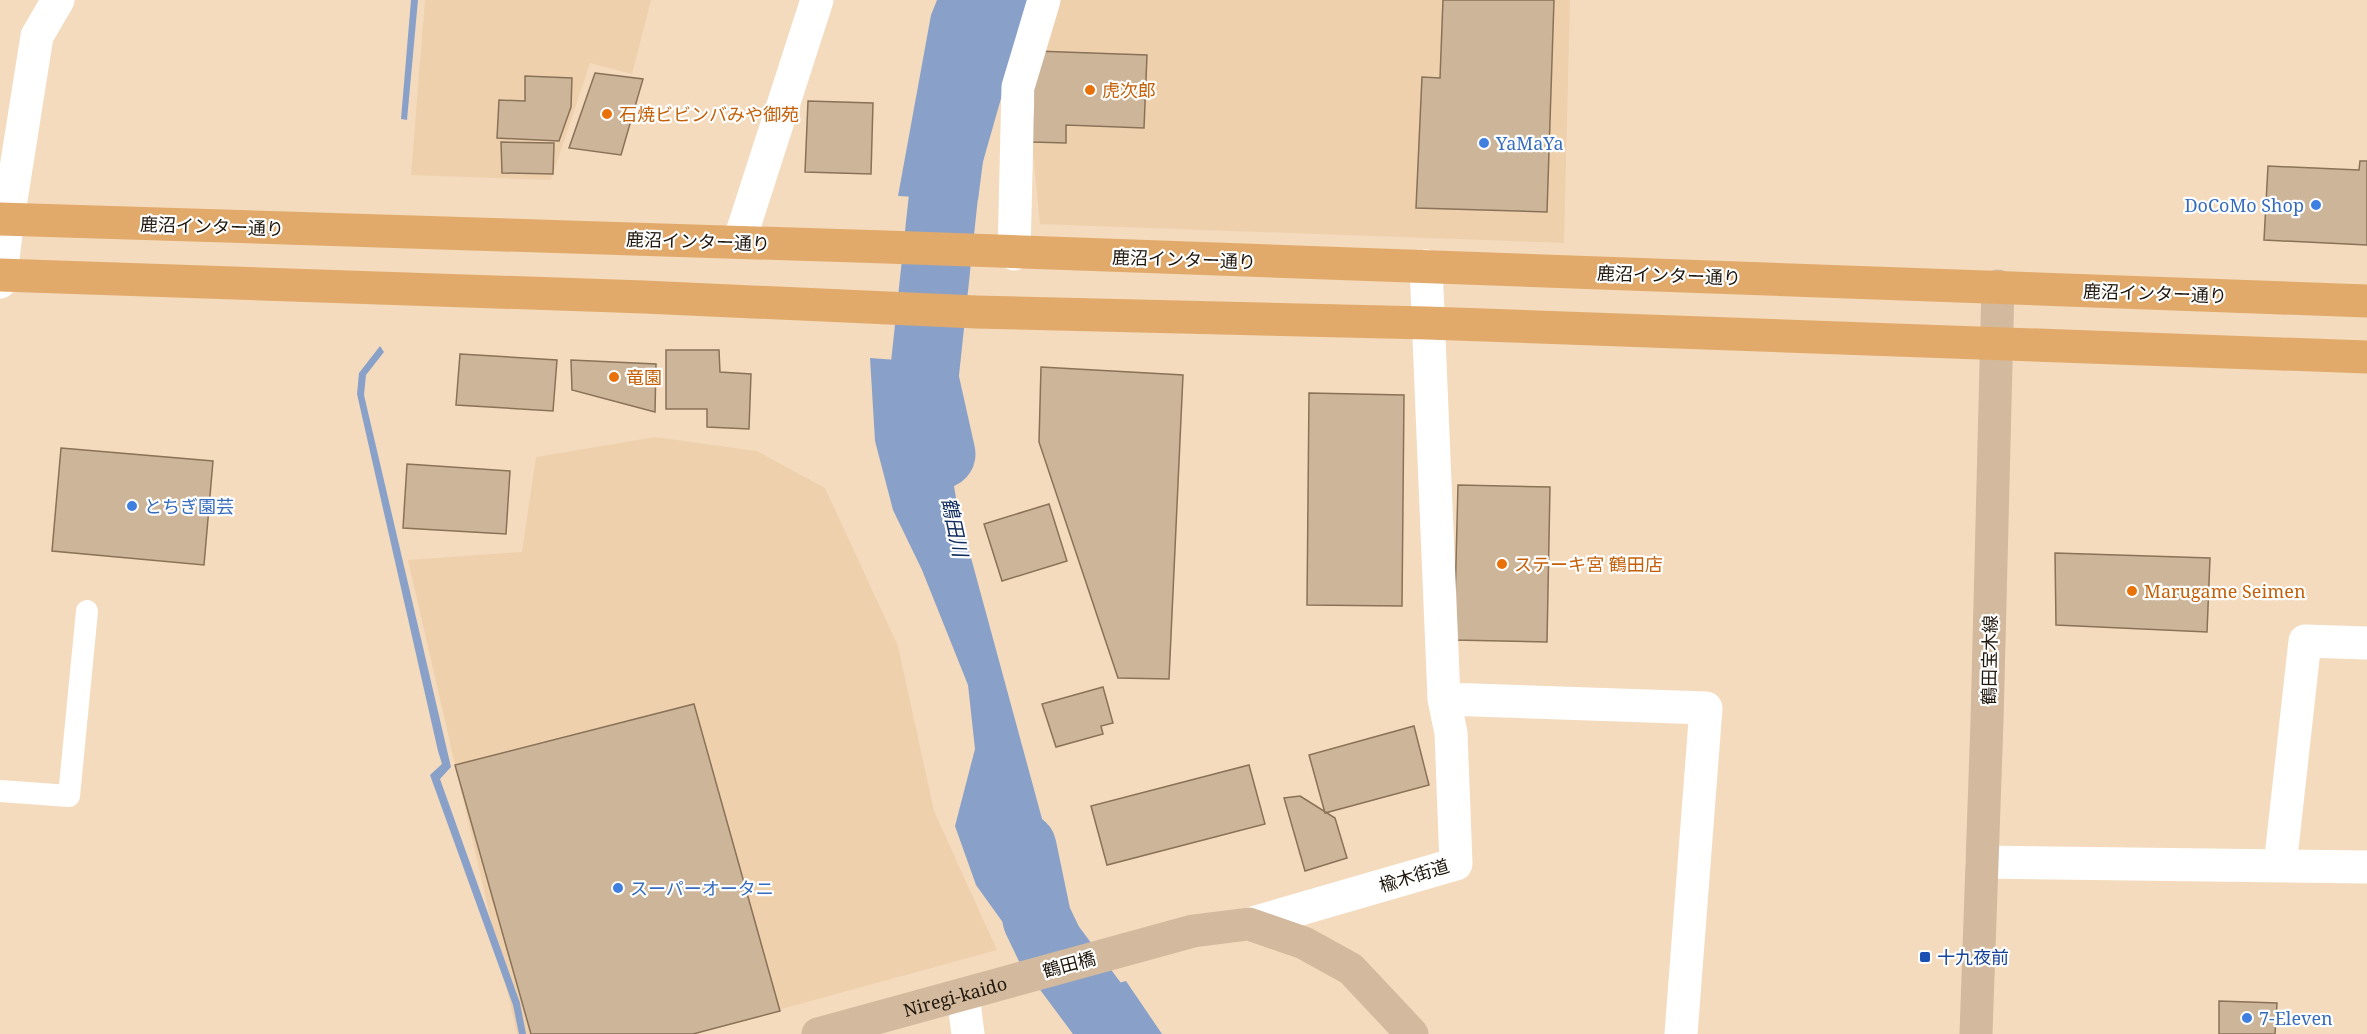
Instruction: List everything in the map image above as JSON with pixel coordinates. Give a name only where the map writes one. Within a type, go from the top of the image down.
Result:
[{"type":"main road","name":"鹿沼インター通り","points":[[4,219],[886,247],[1014,254],[1426,266],[2367,301]]},
{"type":"main road","points":[[0,277],[976,312],[1427,324],[2367,357]]},
{"type":"street","points":[[0,277],[4,219],[37,36],[58,0]]},
{"type":"street","points":[[739,242],[817,0]]},
{"type":"street","points":[[1014,254],[1018,87],[1044,0]]},
{"type":"street","points":[[1426,266],[1444,699],[1706,708],[1682,1034]]},
{"type":"street","name":"鶴田宝木線","points":[[1976,1034],[1998,286]]},
{"type":"street","points":[[2280,866],[2305,641],[2367,643]]},
{"type":"street","name":"楡木街道","points":[[1250,924],[1456,864],[1451,733],[1444,699]]},
{"type":"street","points":[[1982,862],[2367,867]]},
{"type":"street","points":[[1250,924],[1304,943],[1351,969],[1412,1034]]},
{"type":"street","name":"鶴田橋","points":[[1022,978],[1193,931],[1250,924]]},
{"type":"street","name":"Niregi-kaido","points":[[818,1034],[1022,978]]},
{"type":"street","points":[[963,994],[968,1034]]},
{"type":"lane","points":[[0,791],[69,796],[87,611]]},
{"type":"shaded area","points":[[425,0],[651,0],[632,74],[590,63],[551,180],[411,175]]},
{"type":"shaded area","points":[[1055,0],[1570,0],[1564,243],[1040,224],[1026,82]]},
{"type":"shaded area","points":[[655,437],[757,451],[825,488],[898,646],[934,811],[997,950],[690,1034],[517,1034],[408,560],[522,552],[536,457]]},
{"type":"water","points":[[411,0],[418,0],[407,120],[401,119]]},
{"type":"water","points":[[937,0],[1013,0],[995,69],[978,200],[898,196],[931,15]]},
{"type":"water","points":[[380,346],[384,352],[366,375],[364,395],[451,767],[440,779],[520,1003],[526,1034],[519,1034],[513,1005],[430,775],[442,764],[357,394],[359,373]]},
{"type":"water","points":[[870,358],[937,363],[941,408],[958,510],[1072,929],[1019,945],[976,885],[955,826],[975,749],[968,685],[922,570],[893,510],[875,441]]},
{"type":"water","points":[[1126,981],[1162,1034],[1079,1034],[1056,1000]]},
{"type":"building","name":"YaMaYa","points":[[1443,0],[1554,0],[1547,212],[1416,208],[1422,77],[1440,78]]},
{"type":"building","name":"虎次郎","points":[[1035,51],[1147,55],[1144,128],[1066,125],[1066,143],[1032,142]]},
{"type":"building","name":"石焼ビビンバみや御苑","points":[[595,73],[643,79],[621,155],[569,148]]},
{"type":"building","points":[[525,76],[572,78],[571,107],[559,141],[497,138],[499,100],[525,101]]},
{"type":"building","points":[[808,101],[873,103],[871,174],[805,172]]},
{"type":"building","points":[[501,142],[554,143],[553,174],[502,173]]},
{"type":"building","name":"DoCoMo Shop","points":[[2360,161],[2367,161],[2367,245],[2264,240],[2268,166],[2359,170]]},
{"type":"building","points":[[666,350],[719,350],[720,372],[751,374],[749,429],[707,427],[707,409],[666,409]]},
{"type":"building","points":[[460,354],[557,360],[553,411],[456,405]]},
{"type":"building","name":"竜園","points":[[571,360],[656,364],[655,412],[572,390]]},
{"type":"building","points":[[1041,367],[1183,375],[1169,679],[1118,678],[1039,442]]},
{"type":"building","points":[[1309,393],[1404,395],[1402,606],[1307,605]]},
{"type":"building","name":"とちぎ園芸","points":[[61,448],[213,461],[204,565],[52,551]]},
{"type":"building","points":[[407,464],[510,471],[506,534],[403,528]]},
{"type":"building","name":"ステーキ宮 鶴田店","points":[[1458,485],[1550,487],[1547,642],[1454,640]]},
{"type":"building","points":[[1049,504],[1067,561],[1002,581],[984,524]]},
{"type":"building","name":"Marugame Seimen","points":[[2055,553],[2210,558],[2207,632],[2056,625]]},
{"type":"building","points":[[1103,687],[1113,723],[1101,726],[1103,734],[1056,747],[1042,704]]},
{"type":"building","name":"スーパーオータニ","points":[[694,704],[780,1011],[693,1034],[531,1034],[455,765]]},
{"type":"building","points":[[1414,726],[1429,785],[1325,813],[1309,755]]},
{"type":"building","points":[[1249,765],[1265,824],[1107,865],[1091,806]]},
{"type":"building","points":[[1300,796],[1335,818],[1347,858],[1305,871],[1284,798]]},
{"type":"building","name":"7-Eleven","points":[[2219,1001],[2277,1003],[2275,1034],[2219,1034]]},
{"type":"waterway","name":"鶴田川","points":[[941,454],[924,378],[944,191],[941,183],[975,64],[1000,0]]},
{"type":"waterway","name":"鶴田川","points":[[1022,847],[1037,919],[1049,944],[1116,1034]]},
{"type":"place","name":"虎次郎","points":[[1090,90]]},
{"type":"place","name":"石焼ビビンバみや御苑","points":[[607,114]]},
{"type":"place","name":"YaMaYa","points":[[1484,143]]},
{"type":"place","name":"DoCoMo Shop","points":[[2316,205]]},
{"type":"place","name":"竜園","points":[[614,377]]},
{"type":"place","name":"とちぎ園芸","points":[[132,506]]},
{"type":"place","name":"ステーキ宮 鶴田店","points":[[1502,564]]},
{"type":"place","name":"Marugame Seimen","points":[[2132,591]]},
{"type":"place","name":"スーパーオータニ","points":[[618,888]]},
{"type":"place","name":"十九夜前","points":[[1925,957]]},
{"type":"place","name":"7-Eleven","points":[[2247,1018]]}]
